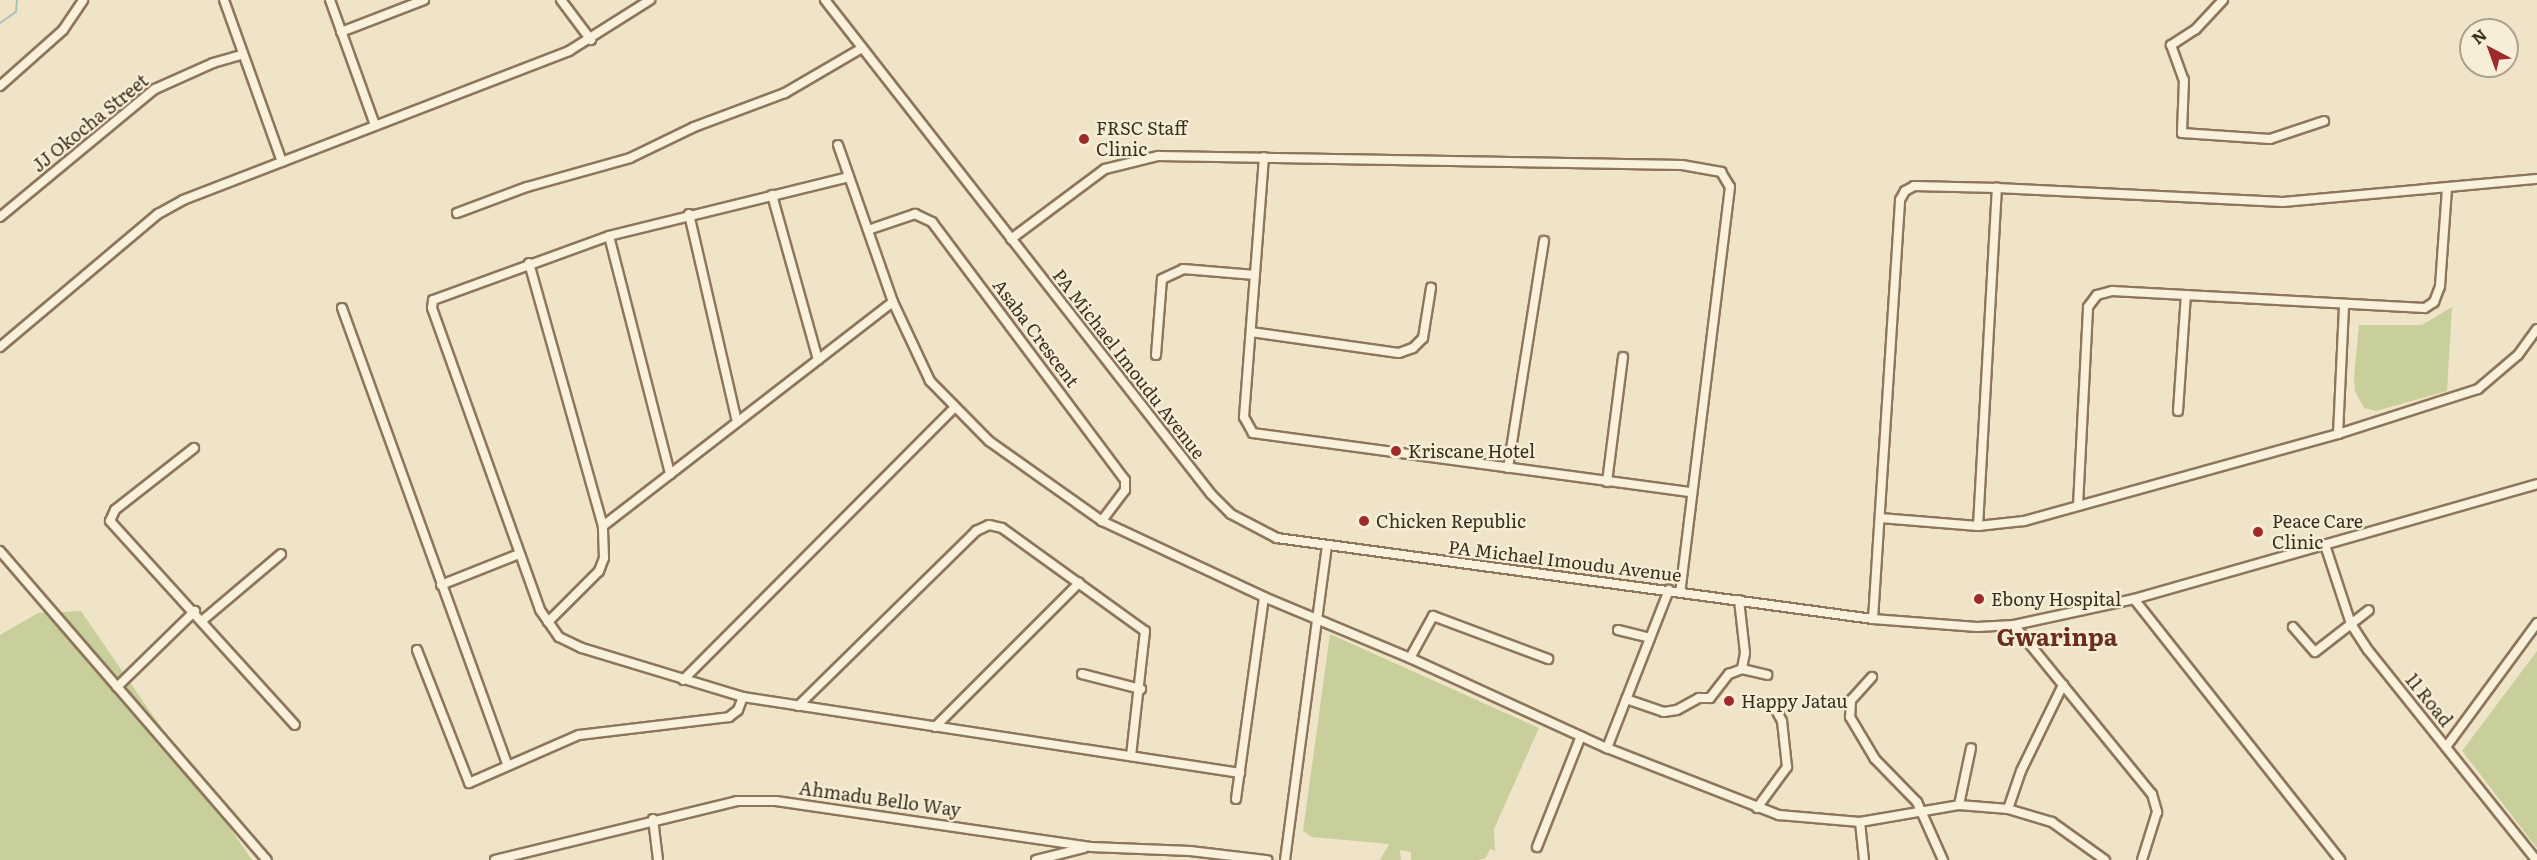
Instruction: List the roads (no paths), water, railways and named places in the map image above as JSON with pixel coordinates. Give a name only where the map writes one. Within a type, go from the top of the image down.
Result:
[{"type":"street","points":[[0,86],[63,30],[83,0]]},
{"type":"street","points":[[224,0],[241,55],[282,162]]},
{"type":"street","points":[[330,0],[375,125]]},
{"type":"street","points":[[341,32],[424,0]]},
{"type":"street","points":[[561,0],[591,40]]},
{"type":"street","points":[[0,347],[158,214],[183,200],[591,40],[650,0]]},
{"type":"street","name":"PA Michael Imoudu Avenue","points":[[825,0],[1211,494],[1231,514],[1277,538],[1327,547],[1669,590],[1873,620],[1957,626],[2014,626],[2134,599],[2537,484]]},
{"type":"street","points":[[2223,0],[2196,29],[2171,45],[2184,80],[2182,133],[2270,139],[2324,121]]},
{"type":"street","points":[[457,213],[527,187],[630,158],[694,127],[785,93],[862,48]]},
{"type":"street","name":"JJ Okocha Street","points":[[0,217],[155,89],[213,63],[241,55]]},
{"type":"street","points":[[838,145],[893,302],[930,381],[953,408],[1037,478],[1102,521],[1264,597],[1410,658],[1607,748],[1757,808],[1813,821],[1860,822],[1959,805],[2008,808],[2052,822],[2105,860]]},
{"type":"street","points":[[1011,239],[1075,188],[1105,169],[1133,159],[1158,156],[1682,165],[1721,172],[1730,187],[1690,492],[1680,592]]},
{"type":"street","points":[[1264,157],[1244,417],[1253,433],[1690,492]]},
{"type":"street","points":[[849,177],[689,214],[609,236],[439,294],[433,300],[432,308],[535,600],[548,622],[559,637],[582,648],[743,697],[1240,773]]},
{"type":"street","points":[[1873,620],[1900,200],[1905,191],[1914,186],[1997,188],[2283,202],[2447,189],[2537,179]]},
{"type":"street","points":[[1978,526],[1997,188]]},
{"type":"street","points":[[2078,506],[2088,307],[2097,295],[2112,291],[2425,308],[2434,302],[2440,286],[2447,189]]},
{"type":"street","points":[[772,195],[818,360]]},
{"type":"street","points":[[689,214],[737,422]]},
{"type":"street","name":"Asaba Crescent","points":[[868,231],[915,214],[932,222],[1125,480],[1125,490],[1102,521]]},
{"type":"street","points":[[609,236],[670,474]]},
{"type":"street","points":[[1508,468],[1544,241]]},
{"type":"street","points":[[529,263],[603,526],[604,558],[598,571],[548,622]]},
{"type":"street","points":[[1156,355],[1162,279],[1183,269],[1255,275]]},
{"type":"street","points":[[1251,332],[1399,353],[1413,348],[1423,338],[1431,288]]},
{"type":"street","points":[[2178,411],[2186,294]]},
{"type":"street","points":[[603,526],[893,302]]},
{"type":"street","points":[[2338,434],[2344,305]]},
{"type":"street","points":[[342,308],[507,765]]},
{"type":"street","points":[[1880,518],[1978,526],[2024,521],[2338,434],[2478,389],[2518,355],[2537,329]]},
{"type":"street","points":[[1606,482],[1623,357]]},
{"type":"street","points":[[683,680],[953,408]]},
{"type":"street","points":[[194,448],[115,510],[110,521],[195,611],[295,725]]},
{"type":"street","points":[[798,706],[976,531],[988,525],[1002,528],[1145,631],[1141,689],[1131,756]]},
{"type":"street","name":"11 Road","points":[[2325,545],[2351,624],[2536,860]]},
{"type":"street","points":[[1285,860],[1327,547]]},
{"type":"street","points":[[0,551],[267,860]]},
{"type":"street","points":[[203,620],[281,554]]},
{"type":"street","points":[[441,585],[519,554]]},
{"type":"street","points":[[935,728],[1079,583]]},
{"type":"street","points":[[1607,748],[1669,590]]},
{"type":"street","points":[[1236,799],[1264,597]]},
{"type":"street","points":[[2134,599],[2340,860]]},
{"type":"street","points":[[1739,600],[1745,653],[1742,669]]},
{"type":"street","points":[[2293,627],[2315,652],[2369,610]]},
{"type":"street","points":[[117,687],[195,611]]},
{"type":"street","points":[[1410,658],[1433,616],[1548,659]]},
{"type":"street","points":[[2446,747],[2537,624]]},
{"type":"street","points":[[2014,626],[2157,804],[2142,860]]},
{"type":"street","points":[[1618,630],[1650,638]]},
{"type":"street","points":[[417,650],[464,777],[476,783],[507,765],[579,735],[729,717],[738,710],[743,697]]},
{"type":"street","points":[[1626,699],[1664,712],[1677,710],[1699,698],[1710,698],[1729,674],[1742,669],[1767,675]]},
{"type":"street","points":[[1082,674],[1141,689]]},
{"type":"street","points":[[1872,676],[1851,700],[1850,717],[1875,759],[1923,812],[1943,860]]},
{"type":"street","points":[[2008,808],[2021,771],[2063,685]]},
{"type":"street","points":[[1757,808],[1787,767],[1776,710]]},
{"type":"street","points":[[1537,847],[1581,736]]},
{"type":"street","points":[[1959,805],[1971,748]]},
{"type":"street","name":"Ahmadu Bello Way","points":[[495,860],[653,819],[737,801],[777,801],[1091,847],[1190,851],[1267,860]]},
{"type":"street","points":[[653,819],[658,860]]},
{"type":"street","points":[[1860,822],[1864,860]]},
{"type":"street","points":[[1036,860],[1091,847]]},
{"type":"waterway","points":[[0,23],[16,12],[17,0]]},
{"type":"place","name":"FRSC Staff Clinic","points":[[1084,139]]},
{"type":"place","name":"Kriscane Hotel","points":[[1396,451]]},
{"type":"place","name":"Chicken Republic","points":[[1364,521]]},
{"type":"place","name":"Peace Care Clinic","points":[[2258,532]]},
{"type":"place","name":"Ebony Hospital","points":[[1979,599]]},
{"type":"place","name":"Happy Jatau","points":[[1729,701]]},
{"type":"district","name":"Gwarinpa","points":[[2057,636]]}]
